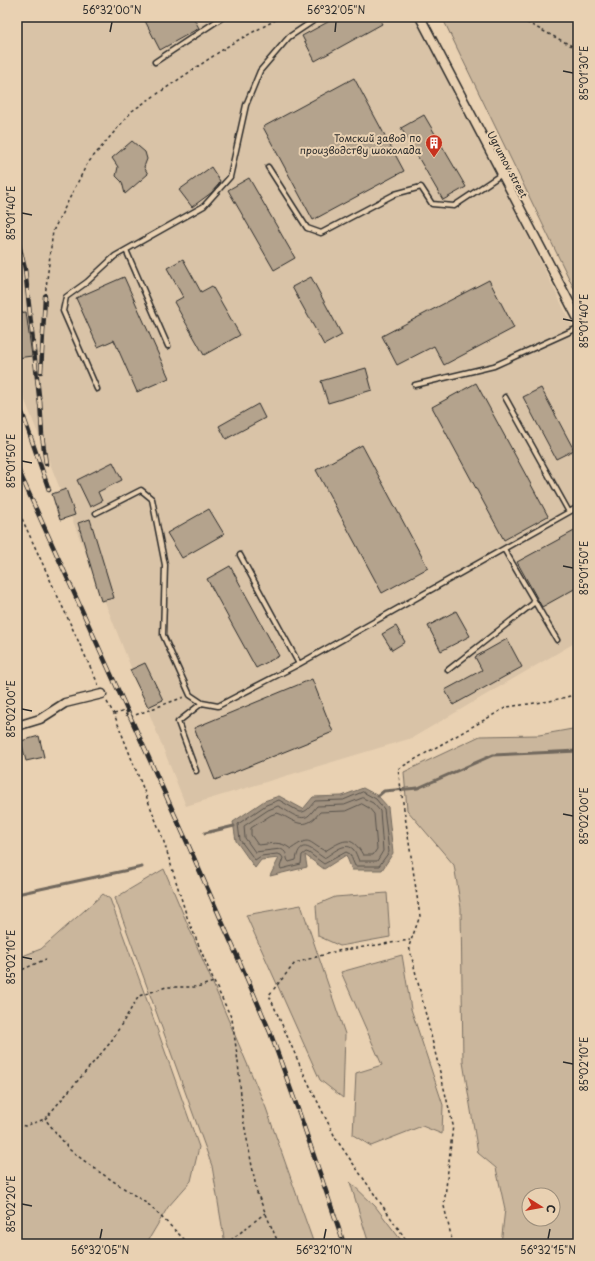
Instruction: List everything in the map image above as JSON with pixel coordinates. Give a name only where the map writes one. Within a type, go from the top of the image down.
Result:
[{"type":"street","name":"Ugrumov street","points":[[420,17],[578,319]]},
{"type":"street","points":[[17,726],[40,719],[65,703],[102,694]]},
{"type":"lane","points":[[155,62],[218,18],[223,17]]},
{"type":"lane","points":[[97,389],[63,311],[66,297],[87,282],[115,256],[204,206],[230,177],[246,105],[260,71],[289,37],[319,17]]},
{"type":"lane","points":[[268,167],[307,228],[321,233],[395,194],[422,187],[432,204],[454,206],[502,174]]},
{"type":"lane","points":[[126,250],[168,346]]},
{"type":"lane","points":[[415,385],[494,366],[578,328]]},
{"type":"lane","points":[[505,397],[569,512]]},
{"type":"lane","points":[[96,513],[141,490],[152,499],[165,565],[163,635],[190,695],[202,703],[218,706],[299,664],[578,507]]},
{"type":"lane","points":[[504,549],[557,640]]},
{"type":"lane","points":[[240,555],[299,664]]},
{"type":"lane","points":[[448,670],[535,602]]},
{"type":"lane","points":[[196,771],[178,722],[202,703]]},
{"type":"path","points":[[45,296],[53,231],[87,164],[107,140],[132,111],[231,44],[281,17]]},
{"type":"path","points":[[516,17],[578,49]]},
{"type":"path","points":[[17,508],[102,694],[114,714],[163,839],[187,917],[214,982],[232,1019],[238,1062],[243,1118],[257,1193],[277,1240],[277,1244]]},
{"type":"path","points":[[453,1244],[444,1206],[453,1125],[409,946],[420,916],[398,769],[508,707],[550,701],[578,694]]},
{"type":"path","points":[[114,714],[122,712],[130,717],[190,695]]},
{"type":"path","points":[[409,1244],[336,1139],[302,1070],[269,995],[295,963],[337,951],[411,940]]},
{"type":"path","points":[[17,972],[46,959]]},
{"type":"path","points":[[17,1124],[25,1126],[44,1119],[110,1043],[139,996],[166,987],[197,987],[214,982]]},
{"type":"path","points":[[44,1119],[70,1150],[95,1169],[149,1205],[189,1244]]},
{"type":"path","points":[[226,1244],[266,1213]]},
{"type":"shaded area","points":[[17,17],[419,17],[578,337],[578,641],[412,738],[186,806],[22,393],[17,384]]},
{"type":"shaded area","points":[[442,17],[578,17],[578,297]]},
{"type":"shaded area","points":[[578,728],[578,1244],[501,1244],[505,1209],[496,1168],[478,1153],[463,1062],[461,908],[454,865],[407,810],[404,772],[480,736],[539,735]]},
{"type":"shaded area","points":[[164,869],[266,1108],[314,1244],[225,1244],[212,1166],[115,898]]},
{"type":"shaded area","points":[[387,893],[390,937],[340,946],[318,936],[316,905],[335,897]]},
{"type":"shaded area","points":[[103,894],[110,899],[199,1147],[191,1181],[168,1207],[146,1244],[17,1244],[17,958],[41,949]]},
{"type":"shaded area","points":[[301,905],[345,1034],[343,1098],[320,1080],[246,915]]},
{"type":"shaded area","points":[[402,955],[411,1009],[443,1105],[442,1134],[422,1126],[371,1146],[353,1135],[356,1073],[382,1065],[341,972]]},
{"type":"shaded area","points":[[350,1182],[375,1206],[404,1244],[369,1244]]},
{"type":"water","points":[[363,788],[378,796],[388,807],[393,853],[382,870],[352,870],[346,855],[324,869],[305,855],[307,867],[270,876],[279,858],[261,860],[255,868],[236,841],[233,822],[264,801],[279,796],[303,809],[313,797],[342,796]]},
{"type":"building","points":[[143,17],[193,17],[199,28],[160,50]]},
{"type":"building","points":[[337,17],[378,17],[382,24],[315,61],[302,36]]},
{"type":"building","points":[[354,78],[404,171],[313,220],[263,127]]},
{"type":"building","name":"Томский завод по производству шоколада","points":[[424,115],[466,187],[443,200],[401,128]]},
{"type":"building","points":[[132,141],[145,152],[147,159],[144,167],[148,174],[125,194],[122,182],[116,176],[118,167],[112,158]]},
{"type":"building","points":[[211,167],[220,181],[219,184],[211,193],[192,207],[179,190]]},
{"type":"building","points":[[249,178],[295,258],[274,270],[228,190]]},
{"type":"building","points":[[183,259],[201,292],[212,286],[240,335],[204,355],[174,302],[183,297],[167,268]]},
{"type":"building","points":[[124,277],[169,378],[137,392],[114,340],[98,347],[76,298]]},
{"type":"building","points":[[311,277],[342,335],[324,345],[292,287]]},
{"type":"building","points":[[489,280],[514,328],[444,365],[434,346],[397,365],[382,336]]},
{"type":"building","points":[[26,312],[32,356],[17,358],[17,313]]},
{"type":"building","points":[[366,368],[372,390],[328,403],[321,381]]},
{"type":"building","points":[[476,383],[548,516],[504,540],[432,407]]},
{"type":"building","points":[[541,388],[574,450],[556,459],[523,397]]},
{"type":"building","points":[[258,404],[265,418],[226,439],[219,426]]},
{"type":"building","points":[[362,445],[428,568],[382,593],[316,470]]},
{"type":"building","points":[[113,462],[122,480],[98,492],[102,501],[90,507],[77,480]]},
{"type":"building","points":[[66,489],[75,515],[60,520],[52,494]]},
{"type":"building","points":[[209,509],[224,534],[182,558],[167,533]]},
{"type":"building","points":[[90,519],[114,598],[101,601],[78,523]]},
{"type":"building","points":[[578,529],[578,587],[542,607],[517,562]]},
{"type":"building","points":[[230,566],[279,656],[256,668],[207,579]]},
{"type":"building","points":[[456,611],[470,636],[441,651],[428,626]]},
{"type":"building","points":[[396,626],[405,642],[392,650],[382,634]]},
{"type":"building","points":[[507,639],[522,667],[453,705],[445,690],[482,670],[475,657]]},
{"type":"building","points":[[145,663],[163,700],[148,707],[130,670]]},
{"type":"building","points":[[312,679],[333,732],[215,780],[194,728]]},
{"type":"building","points":[[39,736],[44,757],[26,761],[21,741]]},
{"type":"waterway","points":[[378,796],[384,791],[418,788],[493,755],[578,751]]},
{"type":"waterway","points":[[205,833],[234,826]]},
{"type":"waterway","points":[[17,894],[142,867]]},
{"type":"railway","points":[[17,236],[25,269],[40,405]]},
{"type":"railway","points":[[41,372],[45,296]]},
{"type":"railway","points":[[40,400],[42,435],[46,464]]},
{"type":"railway","points":[[17,403],[23,415],[49,490]]},
{"type":"railway","points":[[17,467],[187,842],[270,1032],[344,1244]]},
{"type":"place","name":"Томский завод по производству шоколада","points":[[434,158]]}]
